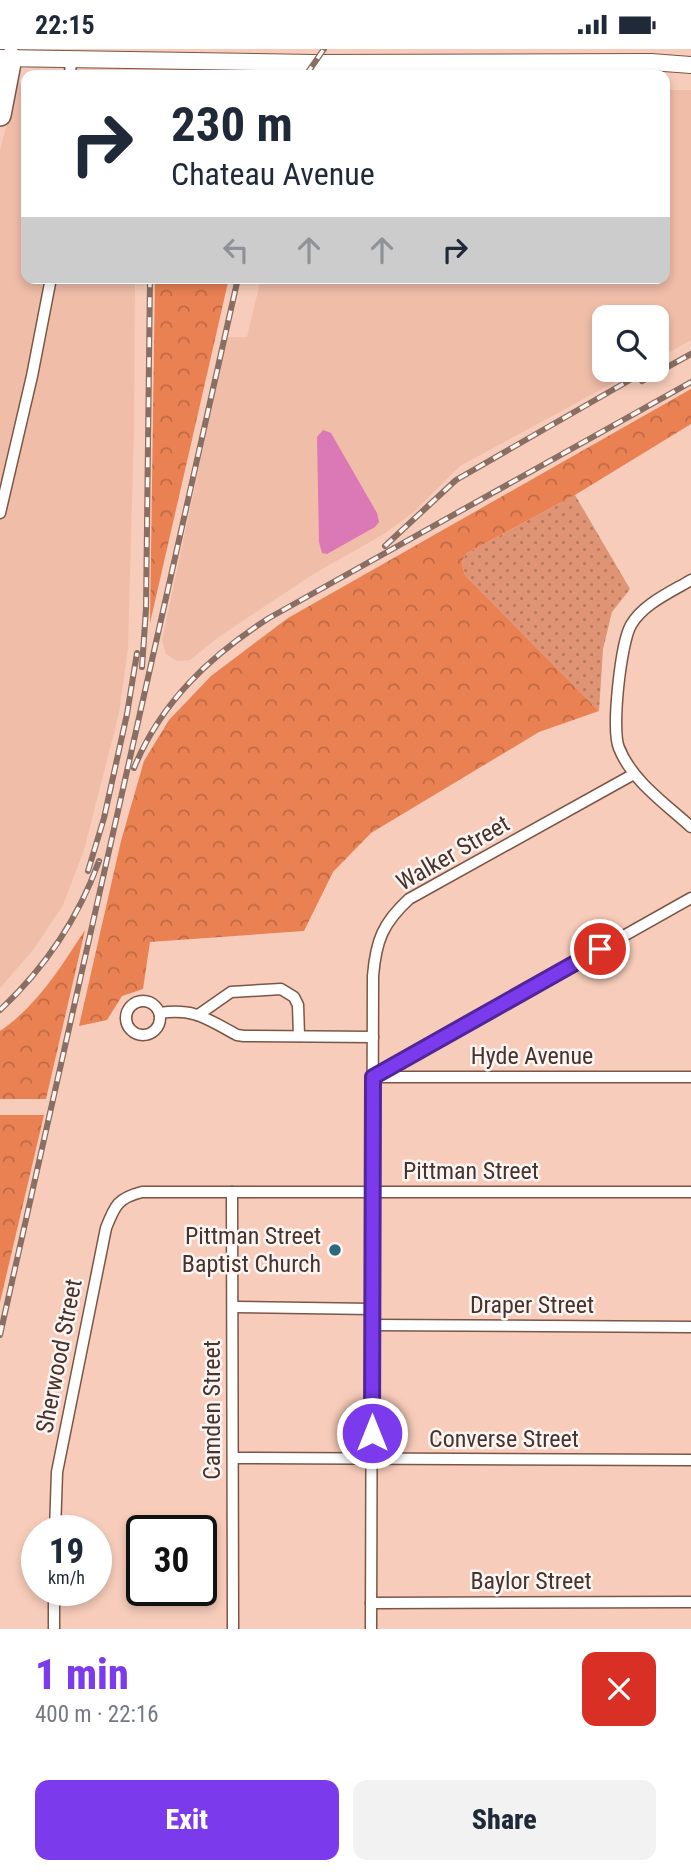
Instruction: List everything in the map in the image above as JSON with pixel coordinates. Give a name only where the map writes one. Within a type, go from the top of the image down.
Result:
[{"type":"highway","points":[[2,109],[5,58]]},
{"type":"main road","points":[[5,58],[71,67],[313,63],[651,62],[691,65]]},
{"type":"street","points":[[0,513],[32,376],[50,284]]},
{"type":"street","points":[[691,580],[654,602],[632,624],[627,635],[619,682],[615,731],[618,747],[634,774],[691,827]]},
{"type":"street","name":"Walker Street","points":[[371,1629],[375,954],[383,929],[393,914],[409,899],[634,774]]},
{"type":"street","points":[[373,1077],[691,898]]},
{"type":"street","points":[[198,1014],[231,992],[281,989],[294,997],[298,1005],[299,1036]]},
{"type":"street","points":[[160,1013],[179,1010],[198,1014],[237,1035],[373,1037]]},
{"type":"street","name":"Hyde Avenue","points":[[373,1077],[691,1077]]},
{"type":"street","name":"Pittman Street","points":[[125,1196],[142,1192],[691,1192]]},
{"type":"street","name":"Camden Street","points":[[232,1192],[233,1629]]},
{"type":"street","name":"Sherwood Street","points":[[56,1515],[57,1472],[106,1228],[114,1208],[125,1196]]},
{"type":"street","points":[[233,1307],[372,1309]]},
{"type":"street","name":"Draper Street","points":[[372,1325],[691,1327]]},
{"type":"street","name":"Converse Street","points":[[233,1458],[691,1460]]},
{"type":"street","name":"Baylor Street","points":[[372,1603],[691,1602]]},
{"type":"street","points":[[54,1606],[54,1629]]},
{"type":"shaded area","points":[[21,83],[21,284],[135,284],[128,648],[119,713],[84,850],[63,905],[33,950],[0,988],[0,149]]},
{"type":"shaded area","points":[[670,90],[691,90],[691,340],[669,353],[669,305],[592,305],[592,382],[615,382],[460,466],[414,512],[384,534],[315,573],[220,636],[190,660],[177,661],[166,654],[162,640],[227,337],[247,337],[260,284],[670,284]]},
{"type":"shaded area","points":[[323,430],[331,433],[377,513],[379,522],[375,527],[327,554],[322,553],[319,542],[317,437]]},
{"type":"shaded area","points":[[575,495],[630,589],[612,612],[603,649],[599,711],[466,576],[462,564],[467,553]]},
{"type":"green space","points":[[155,284],[228,284],[150,623]]},
{"type":"green space","points":[[691,389],[691,424],[575,495],[467,553],[463,559],[466,576],[599,711],[539,732],[371,833],[333,872],[304,931],[150,942],[143,989],[122,996],[107,1020],[79,1026],[121,841],[144,761],[169,720],[211,676],[288,618]]},
{"type":"green space","points":[[85,930],[46,1099],[0,1099],[0,1031],[37,998]]},
{"type":"green space","points":[[0,1115],[44,1115],[0,1302]]},
{"type":"railway","points":[[309,70],[324,49]]},
{"type":"railway","points":[[142,667],[146,609],[150,284]]},
{"type":"railway","points":[[0,1335],[237,284]]},
{"type":"railway","points":[[669,366],[691,354]]},
{"type":"railway","points":[[385,546],[456,480],[626,382]]},
{"type":"railway","points":[[134,768],[145,744],[173,702],[207,665],[247,633],[269,618],[691,382]]},
{"type":"railway","points":[[88,871],[104,818],[127,714],[137,653]]},
{"type":"railway","points":[[0,1010],[46,960],[81,903],[99,861]]},
{"type":"place","name":"Pittman Street Baptist Church","points":[[335,1250]]},
{"type":"route","points":[[372,1433],[373,1077],[600,949]]}]
